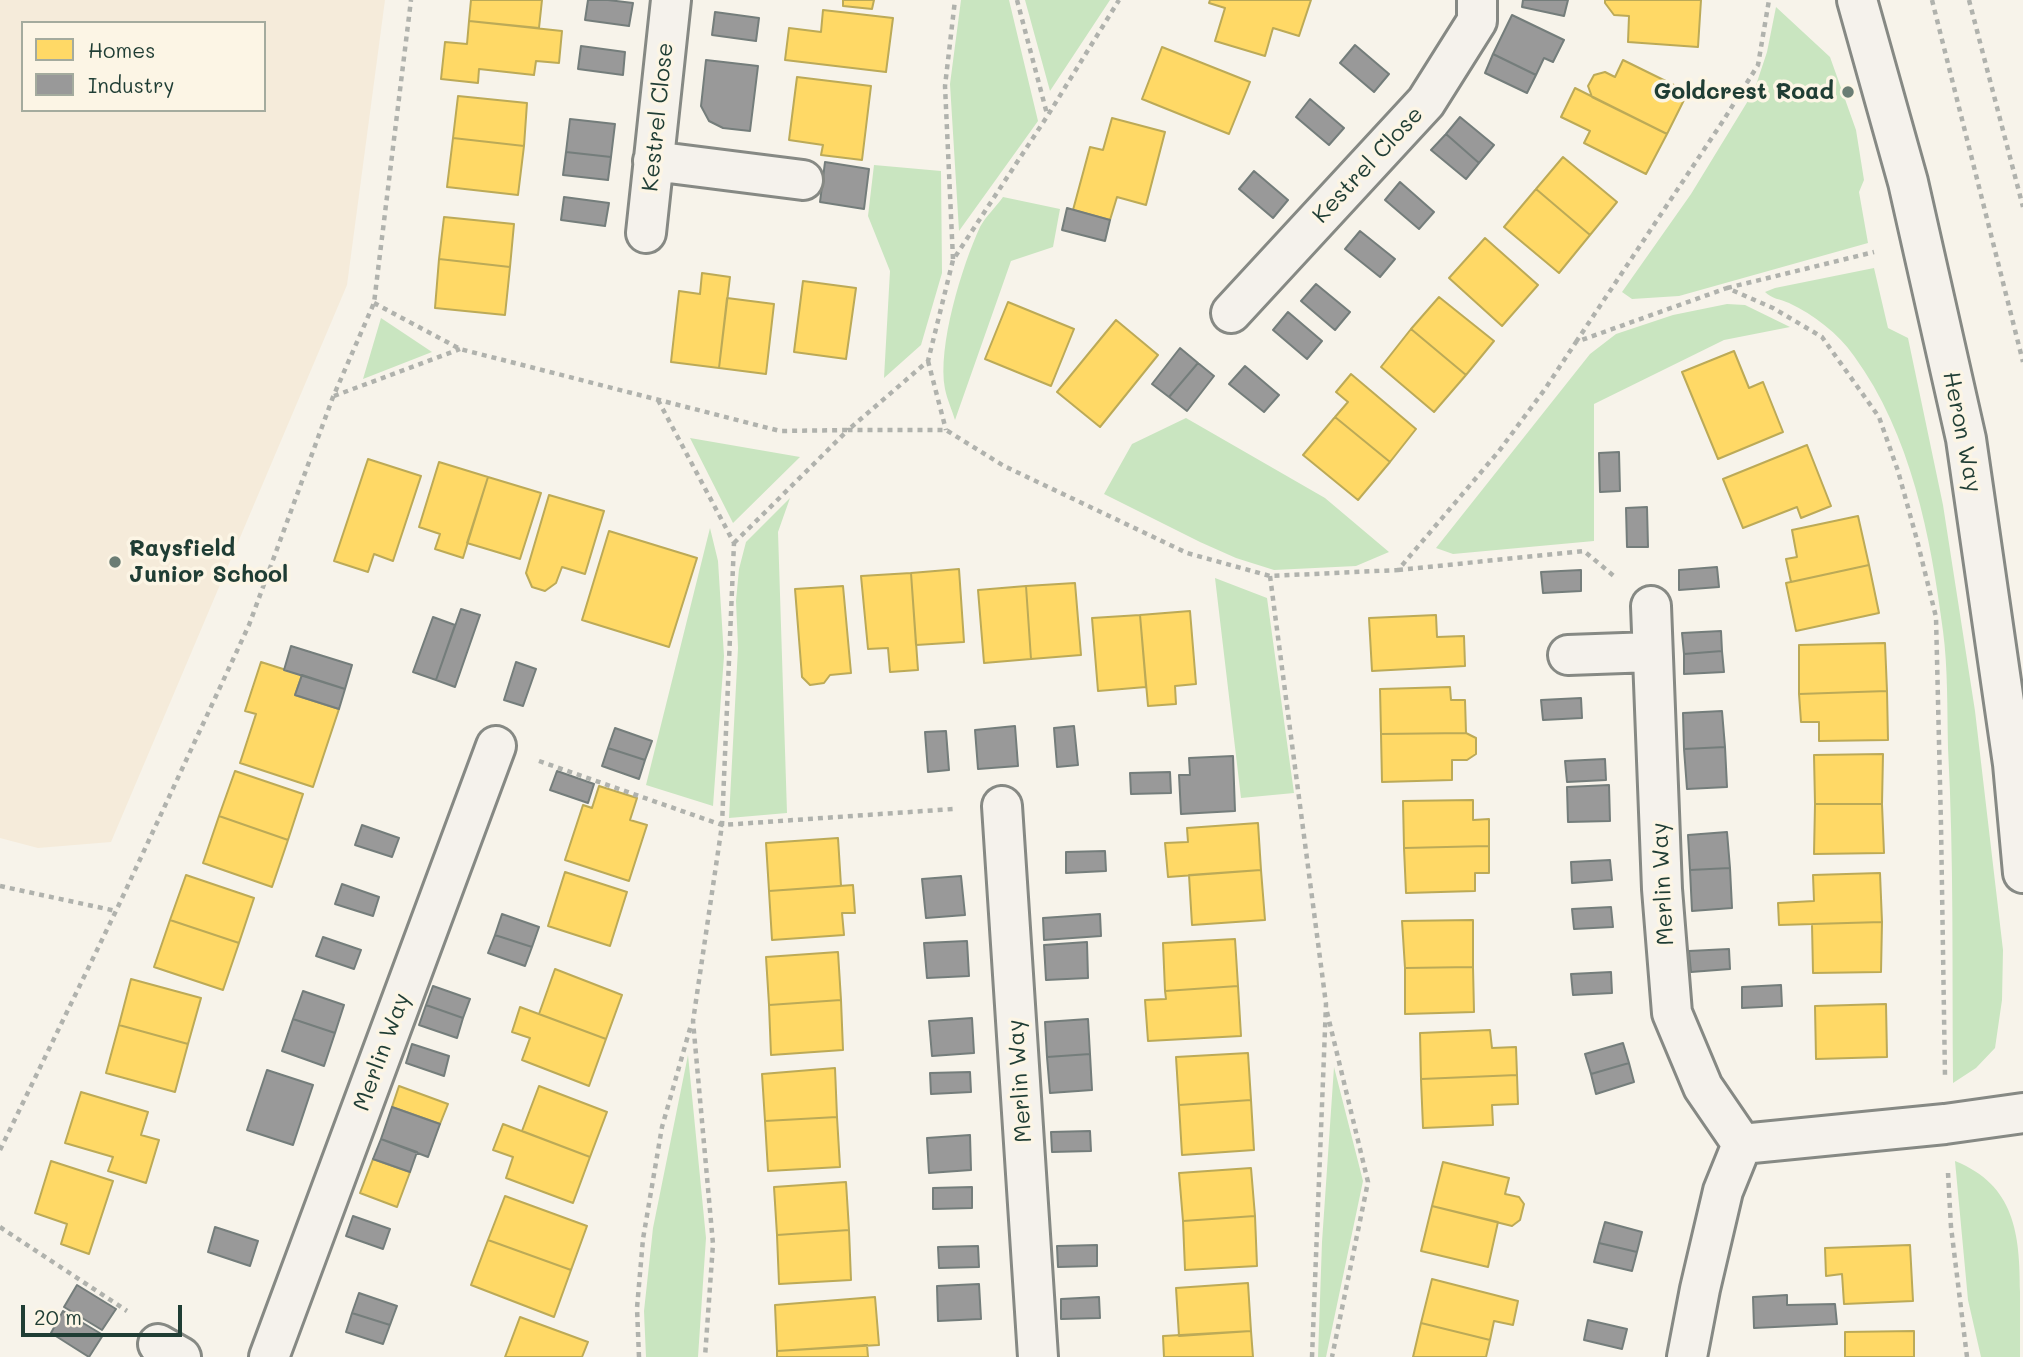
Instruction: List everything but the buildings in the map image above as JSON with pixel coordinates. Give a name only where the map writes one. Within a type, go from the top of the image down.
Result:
[{"type":"street","name":"Kestrel Close","points":[[646,233],[671,0]]},
{"type":"street","name":"Kestrel Close","points":[[1231,313],[1426,102],[1477,21],[1477,0]]},
{"type":"street","name":"Heron Way","points":[[1857,0],[1908,182],[1966,439],[2018,763],[2023,873]]},
{"type":"street","points":[[653,162],[803,180]]},
{"type":"street","name":"Merlin Way","points":[[1651,606],[1662,889],[1672,1013],[1703,1087],[1742,1144]]},
{"type":"street","points":[[1568,654],[1652,652]]},
{"type":"street","name":"Merlin Way","points":[[269,1357],[496,746]]},
{"type":"street","name":"Merlin Way","points":[[1002,806],[1038,1357]]},
{"type":"street","points":[[1687,1357],[1723,1191],[1742,1144],[1945,1124],[2023,1113]]},
{"type":"path","points":[[0,1150],[250,625],[333,397],[374,303],[411,0]]},
{"type":"path","points":[[946,430],[928,361],[953,260],[945,86],[955,0]]},
{"type":"path","points":[[1017,0],[1048,115]]},
{"type":"path","points":[[953,260],[1119,0]]},
{"type":"path","points":[[1576,342],[1758,65],[1769,0]]},
{"type":"path","points":[[1932,0],[2023,362]]},
{"type":"path","points":[[1969,0],[2023,207]]},
{"type":"path","points":[[1727,288],[1874,252]]},
{"type":"path","points":[[374,303],[460,349],[780,431],[946,430],[1004,466]]},
{"type":"path","points":[[333,397],[460,349]]},
{"type":"path","points":[[734,543],[848,430],[928,361]]},
{"type":"path","points":[[639,1357],[637,1308],[643,1239],[662,1127],[693,1021],[722,825],[734,543],[658,400]]},
{"type":"path","points":[[1398,570],[1584,551]]},
{"type":"path","points":[[1270,576],[1326,1004],[1368,1182],[1332,1357]]},
{"type":"path","points":[[496,746],[722,825],[1002,806]]},
{"type":"path","points":[[0,886],[116,911]]},
{"type":"path","points":[[1312,1357],[1326,1004]]},
{"type":"path","points":[[693,1021],[713,1244],[705,1357]]},
{"type":"path","points":[[0,1227],[157,1330],[169,1351]]},
{"type":"path","points":[[1951,1227],[1967,1357]]},
{"type":"shaded area","name":"Raysfield Junior School","points":[[0,0],[385,0],[347,285],[111,842],[38,848],[0,838]]},
{"type":"green space","points":[[961,0],[1009,0],[1038,121],[959,231],[950,84]]},
{"type":"green space","points":[[1025,0],[1110,0],[1050,91]]},
{"type":"green space","points":[[1776,7],[1830,57],[1856,130],[1864,180],[1859,192],[1868,243],[1679,296],[1632,299],[1622,292],[1691,194],[1754,91],[1767,52]]},
{"type":"green space","points":[[874,165],[941,171],[942,273],[921,345],[884,378],[890,271],[868,216]]},
{"type":"green space","points":[[1003,197],[1060,209],[1053,247],[1011,261],[955,420],[946,393],[943,372],[948,330],[959,284],[973,243],[982,223]]},
{"type":"green space","points":[[1874,268],[1888,328],[1908,338],[1943,505],[1975,711],[2003,950],[2002,1000],[1995,1048],[1976,1068],[1953,1083],[1947,674],[1938,595],[1925,523],[1904,453],[1890,419],[1874,386],[1854,356],[1833,332],[1816,319],[1765,292]]},
{"type":"green space","points":[[1727,304],[1745,305],[1790,327],[1724,340],[1594,404],[1594,541],[1453,554],[1436,548],[1590,354],[1616,334],[1673,315]]},
{"type":"green space","points":[[381,318],[432,352],[363,379]]},
{"type":"green space","points":[[1186,418],[1325,498],[1389,552],[1356,566],[1274,570],[1236,558],[1200,542],[1104,494],[1132,444]]},
{"type":"green space","points":[[690,438],[800,457],[733,523]]},
{"type":"green space","points":[[790,498],[778,532],[787,813],[729,818],[738,648],[736,601],[739,569],[746,542]]},
{"type":"green space","points":[[710,528],[718,561],[724,656],[713,806],[646,785]]},
{"type":"green space","points":[[1215,578],[1267,598],[1294,793],[1241,798]]},
{"type":"green space","points":[[688,1055],[706,1238],[698,1357],[646,1357],[644,1311],[653,1228]]},
{"type":"green space","points":[[1334,1067],[1363,1181],[1326,1357],[1318,1357],[1322,1242]]},
{"type":"green space","points":[[1955,1161],[1975,1171],[1990,1183],[2010,1214],[2020,1271],[2020,1357],[1981,1357],[1968,1300]]},
{"type":"place","name":"Goldcrest Road","points":[[1848,92]]},
{"type":"place","name":"Raysfield Junior School","points":[[115,562]]}]
